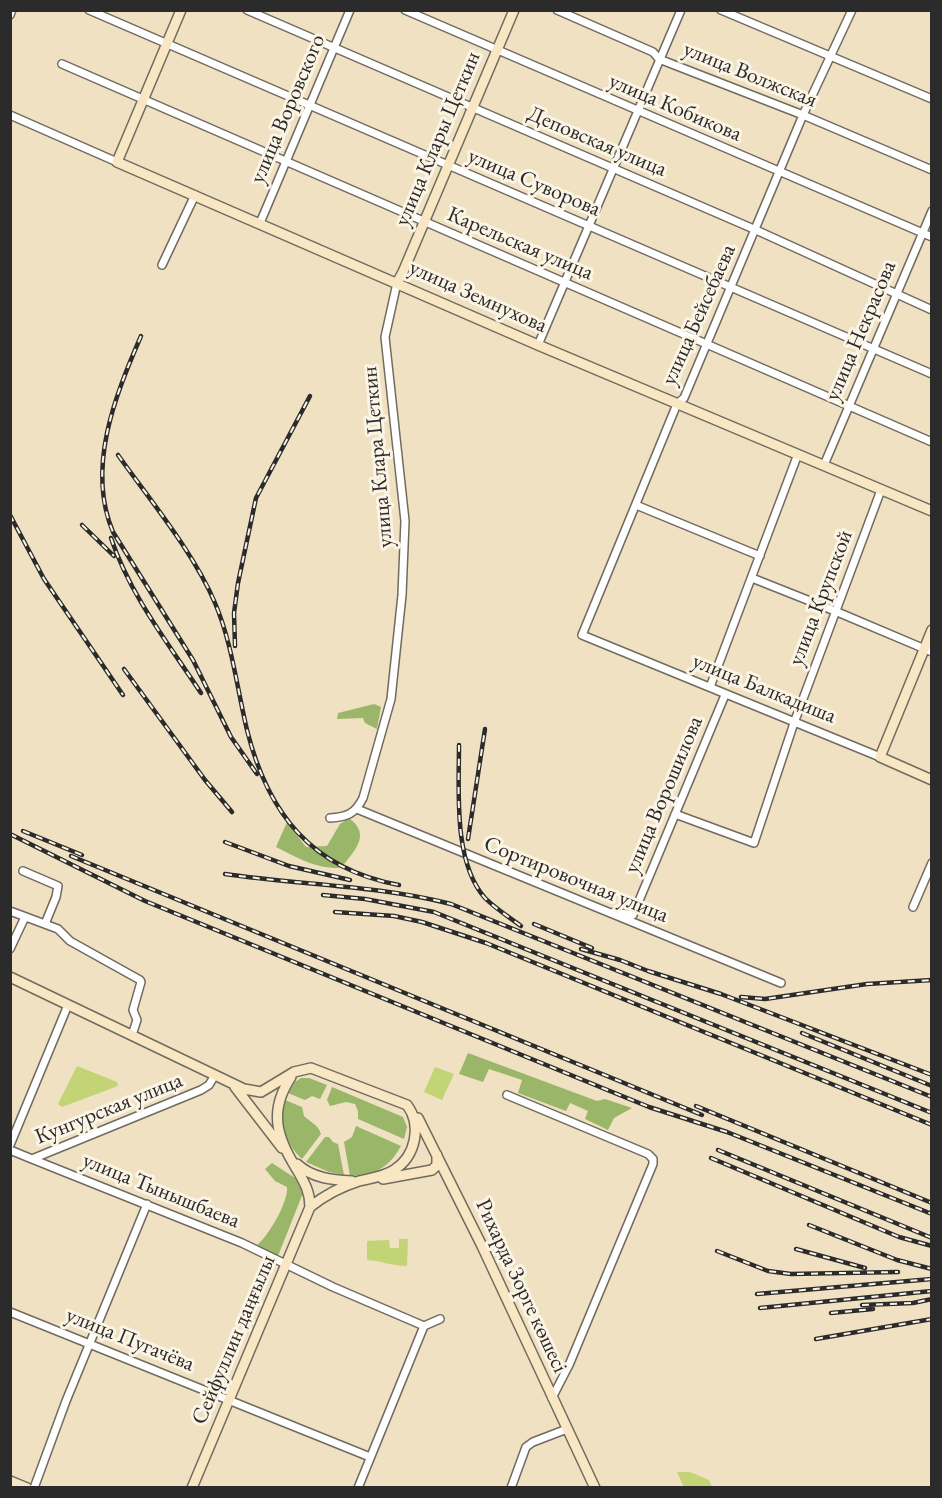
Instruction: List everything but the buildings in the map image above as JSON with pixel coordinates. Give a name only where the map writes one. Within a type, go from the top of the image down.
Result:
[{"type":"main road","points":[[117,162],[181,10]]},
{"type":"main road","name":"улица Клары Цеткин","points":[[397,283],[514,10]]},
{"type":"main road","name":"улица Земнухова","points":[[117,162],[538,345],[932,512]]},
{"type":"main road","points":[[880,757],[928,651],[932,630]]},
{"type":"main road","name":"улица Балкадиша","points":[[880,757],[932,780]]},
{"type":"main road","points":[[10,977],[232,1085],[250,1091],[261,1092],[294,1072],[304,1069],[319,1070],[407,1105],[415,1118],[415,1140],[403,1162],[393,1171],[327,1193],[310,1208]]},
{"type":"main road","points":[[294,1072],[281,1092],[277,1110],[278,1130],[282,1144],[308,1189],[310,1208]]},
{"type":"main road","points":[[232,1085],[290,1157],[304,1170],[317,1176],[360,1181],[415,1174],[435,1168],[438,1161],[437,1155]]},
{"type":"main road","name":"Рихарда Зорге көшесі","points":[[407,1105],[417,1115],[437,1155],[595,1488]]},
{"type":"main road","points":[[415,1174],[438,1175],[448,1181],[453,1188]]},
{"type":"main road","name":"Сейфуллин даңғылы","points":[[192,1488],[310,1208]]},
{"type":"main road","points":[[10,1481],[27,1488]]},
{"type":"street","points":[[10,15],[12,10]]},
{"type":"street","name":"улица Суворова","points":[[89,10],[932,374]]},
{"type":"street","name":"Деповская улица","points":[[247,10],[756,230],[896,296],[932,310]]},
{"type":"street","name":"улица Воровского","points":[[260,223],[350,10]]},
{"type":"street","name":"улица Кобикова","points":[[405,10],[932,237]]},
{"type":"street","name":"улица Волжская","points":[[557,10],[652,52],[659,59],[803,115],[932,170]]},
{"type":"street","points":[[538,345],[681,10]]},
{"type":"street","points":[[721,10],[932,99]]},
{"type":"street","name":"улица Бейсебаева","points":[[582,634],[678,404],[684,398],[708,345],[803,115],[852,10]]},
{"type":"street","name":"Карельская улица","points":[[62,64],[932,442]]},
{"type":"street","name":"улица Земнухова","points":[[10,115],[117,162]]},
{"type":"street","points":[[162,265],[195,195]]},
{"type":"street","name":"улица Некрасова","points":[[824,465],[932,211]]},
{"type":"street","name":"улица Клара Цеткин","points":[[357,809],[363,798],[391,699],[402,595],[405,521],[385,337],[397,283]]},
{"type":"street","name":"улица Ворошилова","points":[[710,687],[798,454]]},
{"type":"street","name":"улица Крупской","points":[[675,814],[754,843],[794,723],[881,490]]},
{"type":"street","points":[[636,505],[760,556]]},
{"type":"street","points":[[752,578],[928,651]]},
{"type":"street","name":"улица Балкадиша","points":[[582,634],[725,695],[880,757]]},
{"type":"street","name":"улица Ворошилова","points":[[603,910],[633,915],[725,695]]},
{"type":"street","points":[[330,818],[350,815],[357,809]]},
{"type":"street","name":"Сортировочная улица","points":[[357,809],[781,983]]},
{"type":"street","points":[[913,907],[932,863]]},
{"type":"street","points":[[23,871],[58,886],[45,924]]},
{"type":"street","points":[[10,911],[58,929],[70,941],[140,981],[133,1010],[137,1020],[132,1035]]},
{"type":"street","points":[[10,949],[25,917]]},
{"type":"street","points":[[10,1145],[68,1005]]},
{"type":"street","name":"Кунгурская улица","points":[[10,1150],[32,1159],[201,1090],[209,1085],[215,1075]]},
{"type":"street","points":[[507,1095],[648,1154],[653,1159],[653,1164],[569,1365],[552,1398]]},
{"type":"street","name":"улица Тынышбаева","points":[[32,1159],[242,1243],[287,1266],[424,1326]]},
{"type":"street","points":[[34,1488],[90,1342],[147,1204]]},
{"type":"street","name":"улица Пугачёва","points":[[10,1312],[90,1342],[370,1457]]},
{"type":"street","points":[[358,1488],[424,1326],[440,1319]]},
{"type":"street","points":[[511,1488],[526,1447],[567,1429]]},
{"type":"green space","points":[[374,704],[381,707],[377,729],[365,723],[363,718],[337,719],[338,713]]},
{"type":"green space","points":[[349,818],[356,824],[360,837],[355,849],[341,868],[315,865],[276,847],[287,822],[306,847],[327,846],[340,824]]},
{"type":"green space","points":[[468,1053],[597,1101],[605,1099],[632,1108],[614,1118],[608,1130],[585,1119],[588,1111],[570,1103],[566,1111],[518,1093],[522,1080],[489,1069],[483,1082],[459,1074]]},
{"type":"green space","points":[[77,1066],[117,1082],[118,1086],[62,1107],[58,1104]]},
{"type":"green space","points":[[435,1067],[454,1074],[442,1100],[424,1092]]},
{"type":"green space","points":[[301,1078],[309,1078],[327,1085],[320,1099],[312,1096],[305,1100],[288,1093],[295,1082]]},
{"type":"green space","points":[[332,1087],[403,1117],[407,1127],[404,1139],[358,1119],[355,1104],[346,1102],[330,1106],[327,1100]]},
{"type":"green space","points":[[285,1100],[302,1107],[304,1116],[316,1126],[321,1134],[302,1159],[291,1146],[284,1132],[282,1108]]},
{"type":"green space","points":[[356,1126],[401,1146],[391,1160],[380,1169],[367,1174],[350,1176],[344,1142],[352,1137]]},
{"type":"green space","points":[[325,1137],[329,1137],[338,1144],[344,1175],[329,1172],[306,1162]]},
{"type":"green space","points":[[272,1163],[295,1178],[303,1193],[278,1256],[256,1246],[277,1218],[287,1193],[287,1187],[275,1181],[265,1169]]},
{"type":"green space","points":[[399,1239],[408,1239],[407,1266],[367,1260],[367,1241],[389,1240],[390,1248],[399,1248]]},
{"type":"green space","points":[[677,1472],[690,1472],[709,1480],[712,1487],[684,1487]]},
{"type":"railway","points":[[141,336],[122,383],[107,432],[102,483],[105,508],[113,532],[193,660],[231,737],[257,774]]},
{"type":"railway","points":[[235,646],[234,613],[238,583],[256,498],[310,396]]},
{"type":"railway","points":[[118,455],[184,546],[215,603],[230,650],[247,730],[256,760],[281,812],[298,833],[318,851],[342,866],[368,877],[399,885]]},
{"type":"railway","points":[[10,515],[44,579],[123,695]]},
{"type":"railway","points":[[82,525],[114,556]]},
{"type":"railway","points":[[111,538],[139,599],[201,693]]},
{"type":"railway","points":[[124,669],[205,780],[232,812]]},
{"type":"railway","points":[[468,839],[485,729]]},
{"type":"railway","points":[[459,745],[460,825],[467,865],[485,898],[521,926]]},
{"type":"railway","points":[[23,831],[82,855]]},
{"type":"railway","points":[[10,834],[145,901],[649,1107],[727,1132],[932,1214]]},
{"type":"railway","points":[[225,842],[289,866],[350,880]]},
{"type":"railway","points":[[71,856],[702,1115]]},
{"type":"railway","points":[[225,874],[367,889],[451,904],[932,1097]]},
{"type":"railway","points":[[323,895],[365,899],[434,912],[932,1113]]},
{"type":"railway","points":[[335,912],[394,916],[422,922],[486,943],[932,1125]]},
{"type":"railway","points":[[534,924],[592,948]]},
{"type":"railway","points":[[581,949],[721,994],[932,1075]]},
{"type":"railway","points":[[741,997],[765,999],[867,984],[932,980]]},
{"type":"railway","points":[[802,1033],[932,1086]]},
{"type":"railway","points":[[696,1106],[932,1203]]},
{"type":"railway","points":[[718,1150],[932,1238]]},
{"type":"railway","points":[[711,1158],[899,1237],[932,1246]]},
{"type":"railway","points":[[809,1225],[897,1260],[932,1269]]},
{"type":"railway","points":[[796,1249],[865,1268]]},
{"type":"railway","points":[[717,1251],[768,1271],[791,1274],[898,1272]]},
{"type":"railway","points":[[757,1294],[932,1279]]},
{"type":"railway","points":[[760,1308],[932,1291]]},
{"type":"railway","points":[[862,1305],[913,1303],[932,1299]]},
{"type":"railway","points":[[831,1313],[873,1309]]},
{"type":"railway","points":[[816,1339],[932,1319]]}]
